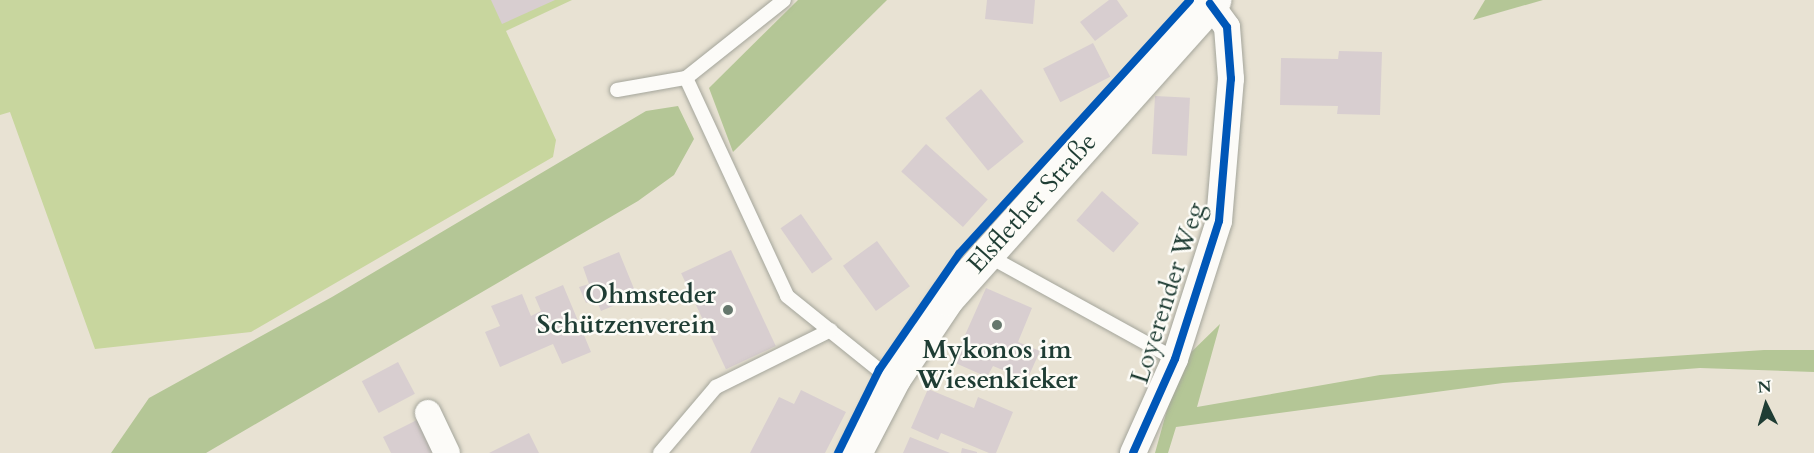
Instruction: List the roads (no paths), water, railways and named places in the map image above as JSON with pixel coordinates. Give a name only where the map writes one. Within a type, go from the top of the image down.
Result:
[{"type":"main road","name":"Elsflether Straße","points":[[855,453],[894,378],[924,330],[985,254],[1210,1]]},
{"type":"street","name":"Loyerender Weg","points":[[1133,453],[1175,359],[1220,221],[1231,79],[1227,27],[1210,1]]},
{"type":"street","points":[[428,413],[447,453]]},
{"type":"lane","points":[[616,90],[686,78],[784,0]]},
{"type":"lane","points":[[686,78],[788,296],[879,370],[894,378]]},
{"type":"lane","points":[[985,254],[1175,359]]},
{"type":"lane","points":[[660,453],[716,387],[831,330]]},
{"type":"place","name":"Ohmsteder Schützenverein","points":[[728,310]]},
{"type":"place","name":"Mykonos im Wiesenkieker","points":[[997,325]]}]
